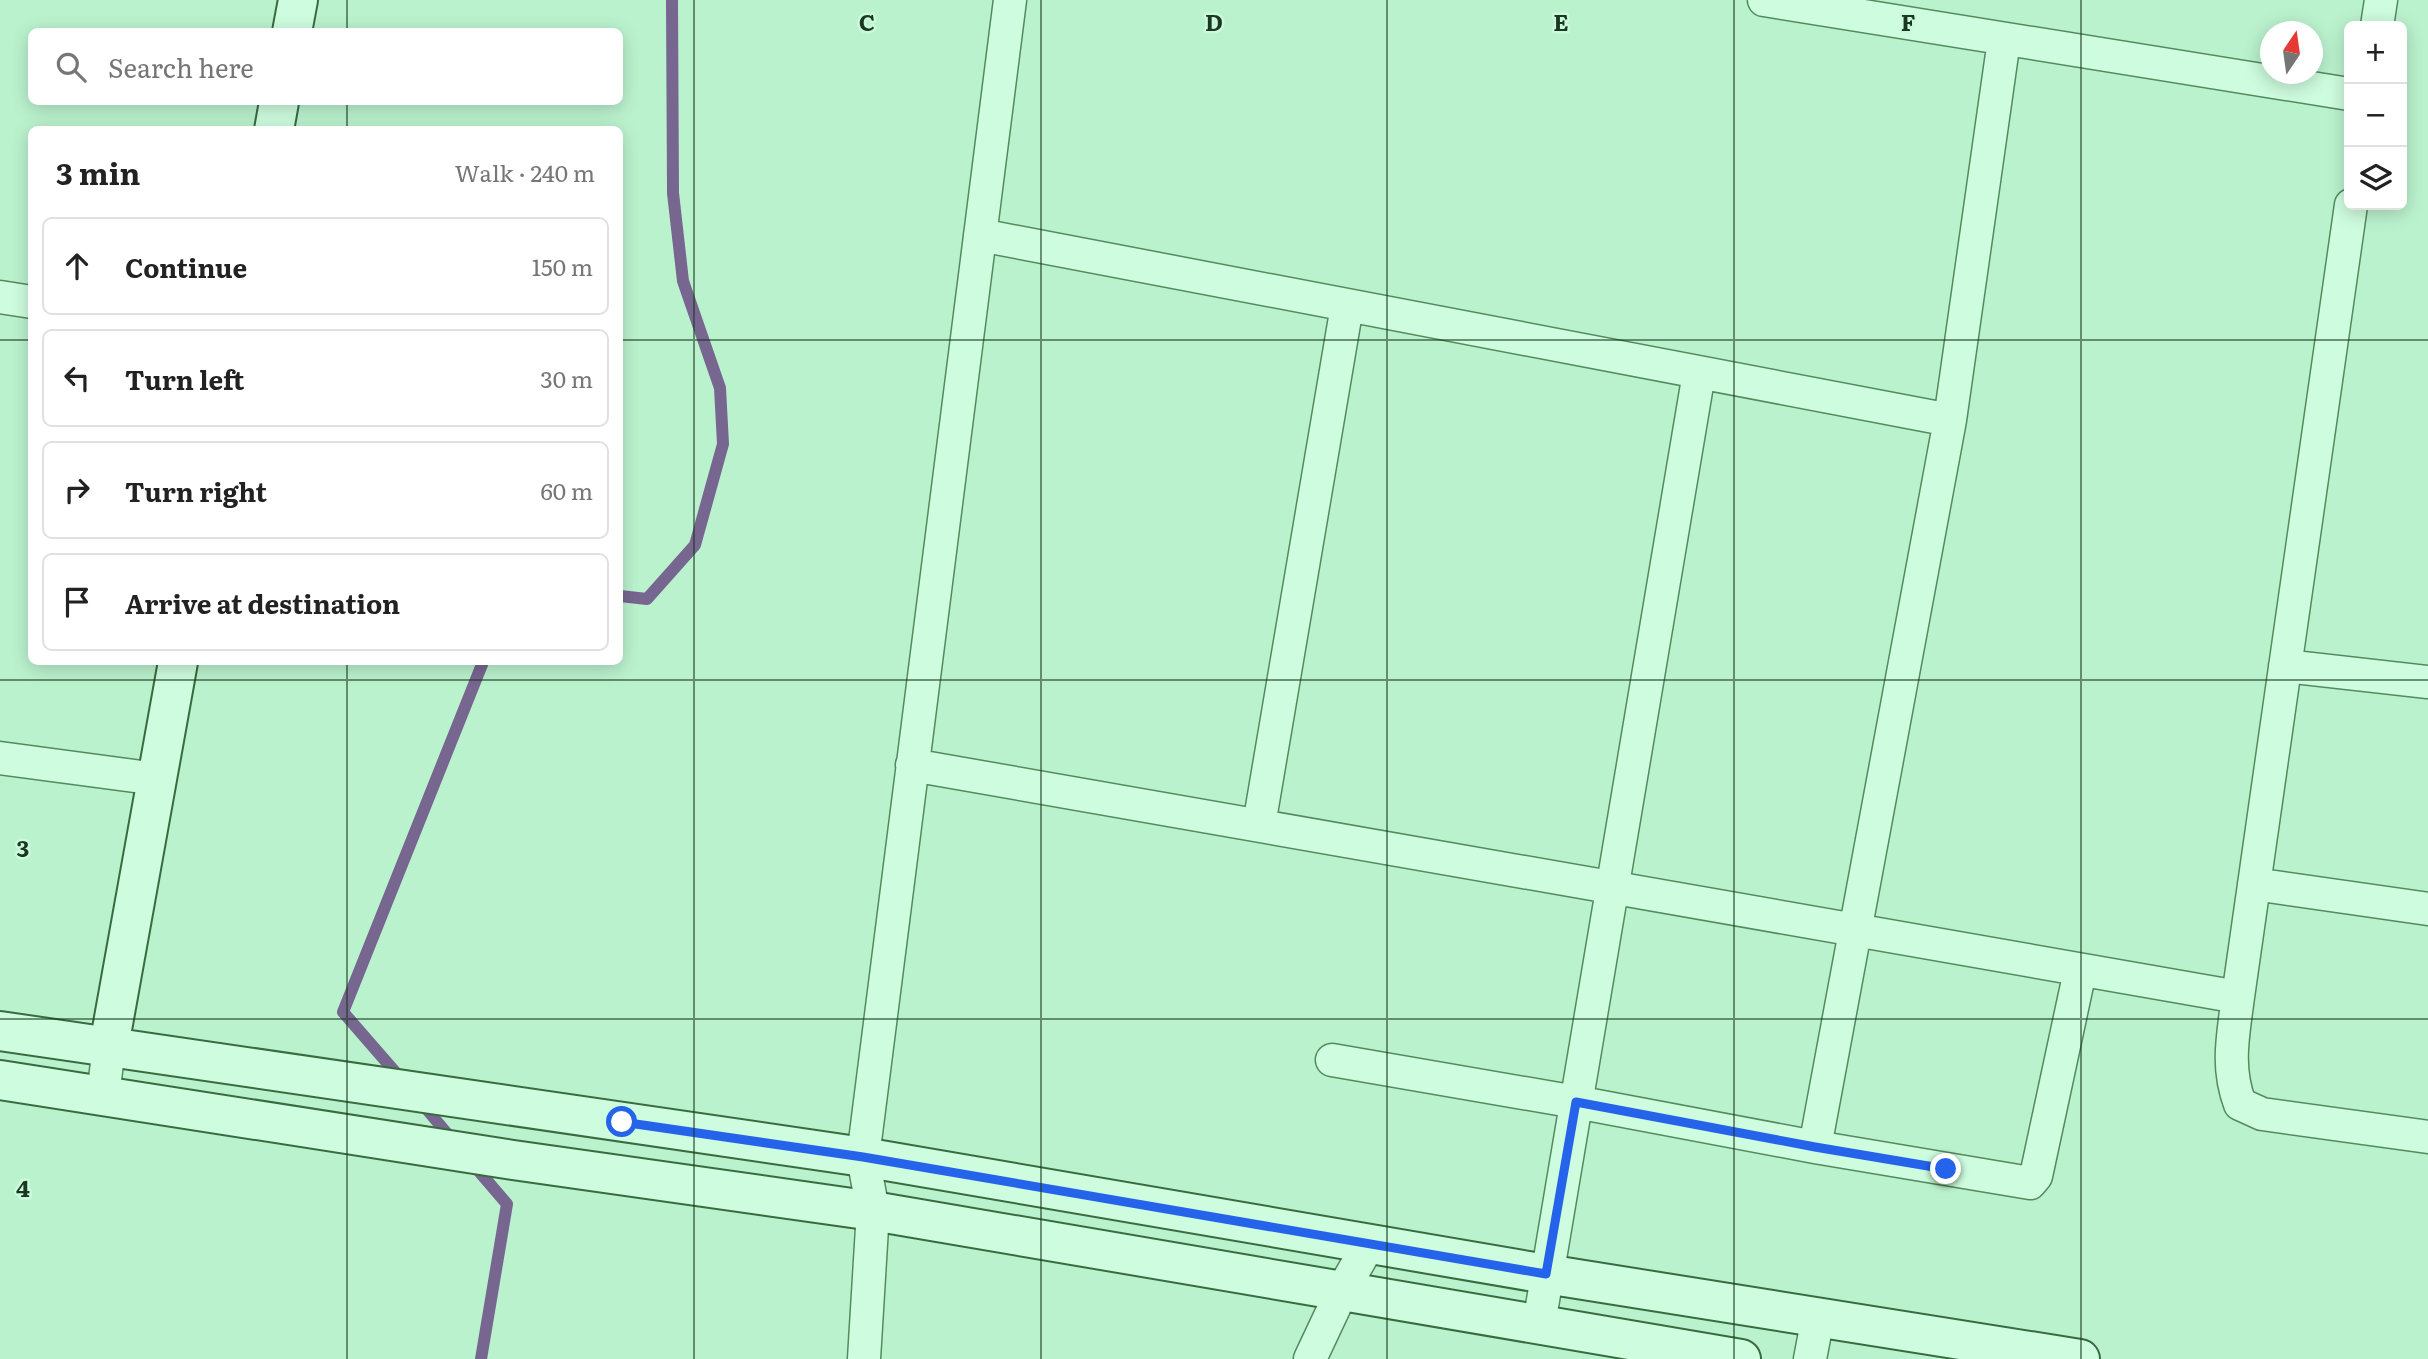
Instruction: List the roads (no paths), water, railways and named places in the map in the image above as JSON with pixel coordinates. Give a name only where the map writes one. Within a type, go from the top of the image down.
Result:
[{"type":"street","points":[[293,28],[298,0]]},
{"type":"street","points":[[864,1359],[873,1212],[863,1157],[1010,0]]},
{"type":"street","points":[[1764,0],[2344,93]]},
{"type":"street","points":[[2378,21],[2381,0]]},
{"type":"street","points":[[1815,1147],[1950,420],[2004,40]]},
{"type":"street","points":[[275,126],[278,105]]},
{"type":"street","points":[[2350,210],[2238,997],[2232,1050],[2232,1083],[2239,1104],[2262,1114],[2428,1137]]},
{"type":"street","points":[[980,235],[1950,420]]},
{"type":"street","points":[[0,297],[28,301]]},
{"type":"street","points":[[1259,825],[1347,306]]},
{"type":"street","points":[[1539,1324],[1699,373]]},
{"type":"street","points":[[103,1096],[109,1046],[177,665]]},
{"type":"street","points":[[2285,666],[2428,682]]},
{"type":"street","points":[[0,758],[157,779]]},
{"type":"street","points":[[912,765],[2238,997]]},
{"type":"street","points":[[2254,884],[2428,909]]},
{"type":"street","points":[[1332,1060],[2025,1183],[2034,1180],[2080,971]]},
{"type":"street","points":[[0,1031],[863,1157],[1546,1274],[2080,1359]]},
{"type":"street","points":[[0,1080],[513,1160],[873,1212],[1741,1359]]},
{"type":"street","points":[[1310,1359],[1342,1292],[1369,1244]]},
{"type":"street","points":[[1810,1359],[1818,1317]]},
{"type":"waterway","points":[[623,596],[647,599],[695,545],[723,444],[720,388],[683,281],[673,193],[672,0]]},
{"type":"waterway","points":[[403,1081],[343,1012],[482,665]]},
{"type":"waterway","points":[[419,1100],[455,1143]]},
{"type":"waterway","points":[[471,1162],[507,1204],[481,1359]]}]
